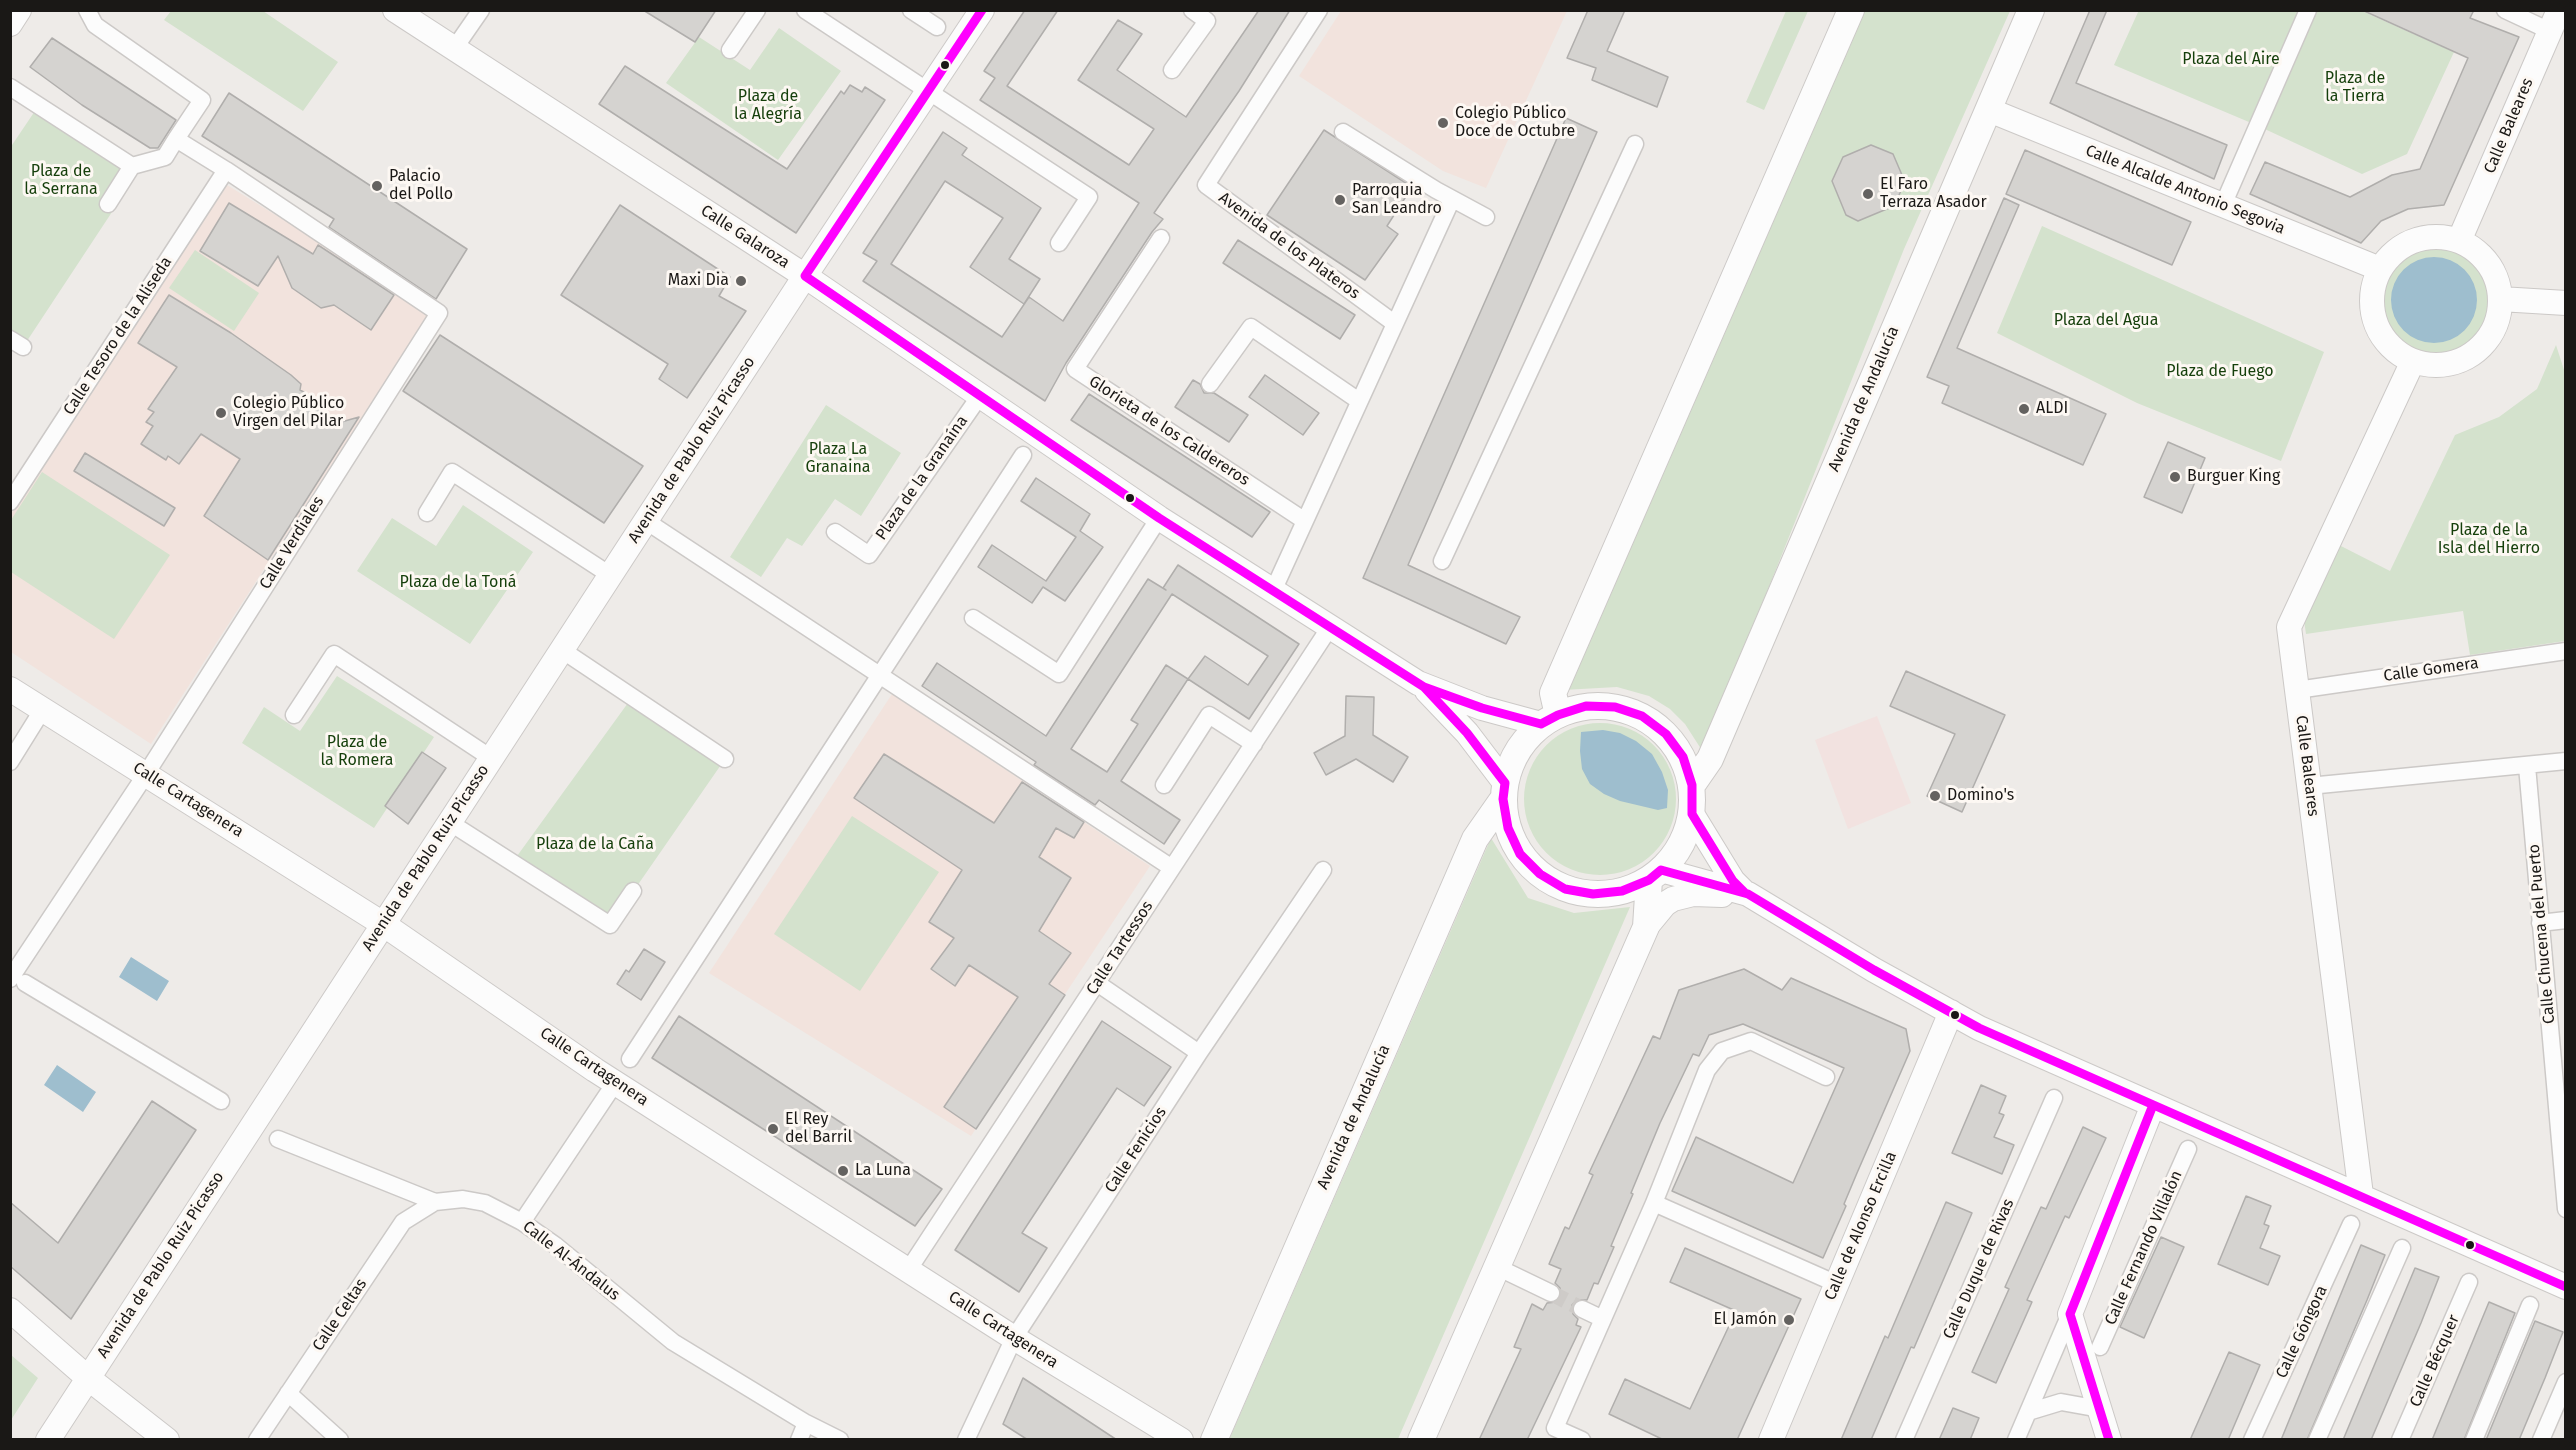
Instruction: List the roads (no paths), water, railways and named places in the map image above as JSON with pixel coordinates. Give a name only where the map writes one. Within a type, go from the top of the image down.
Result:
[{"type":"main road","points":[[1550,719],[1553,693],[1851,10]]},
{"type":"main road","name":"Avenida de Andalucía","points":[[1692,785],[1710,759],[2031,10]]},
{"type":"main road","points":[[1586,706],[1615,707],[1642,716],[1666,734],[1683,757],[1692,785],[1692,814],[1682,845],[1655,875],[1622,891],[1593,894],[1565,889],[1540,874],[1520,854],[1508,828],[1504,791],[1518,750],[1550,719],[1586,706]]},
{"type":"main road","name":"Avenida de Andalucía","points":[[1214,1440],[1475,839],[1504,791]]},
{"type":"main road","points":[[1422,1440],[1646,927],[1655,875]]},
{"type":"street","points":[[10,24],[19,10]]},
{"type":"street","points":[[87,10],[95,25],[202,100],[165,158],[132,166],[108,204]]},
{"type":"street","name":"Calle Galaroza","points":[[394,10],[805,276],[1159,518],[1424,687],[1482,708],[1550,719]]},
{"type":"street","points":[[454,49],[481,10]]},
{"type":"street","points":[[730,50],[757,10]]},
{"type":"street","points":[[805,10],[1089,197],[1059,243]]},
{"type":"street","points":[[911,10],[937,27]]},
{"type":"street","name":"Avenida de Pablo Ruiz Picasso","points":[[48,1440],[805,276],[982,10]]},
{"type":"street","points":[[1172,70],[1207,21],[1192,10]]},
{"type":"street","name":"Avenida de los Plateros","points":[[1318,10],[1206,185],[1394,323]]},
{"type":"street","points":[[2223,205],[2308,10]]},
{"type":"street","points":[[2505,10],[2555,21]]},
{"type":"street","name":"Calle Baleares","points":[[2459,241],[2555,21]]},
{"type":"street","points":[[10,87],[132,166]]},
{"type":"street","name":"Calle Alcalde Antonio Segovia","points":[[1989,110],[2380,269]]},
{"type":"street","points":[[1343,132],[1486,218]]},
{"type":"street","points":[[176,139],[225,170]]},
{"type":"street","points":[[1442,561],[1635,144]]},
{"type":"street","name":"Calle Verdiales","points":[[18,981],[146,774],[439,313],[225,170]]},
{"type":"street","name":"Calle Tesoro de la Aliseda","points":[[10,502],[225,170]]},
{"type":"street","points":[[1273,591],[1452,199]]},
{"type":"street","points":[[2442,237],[2459,241],[2476,250],[2489,264],[2497,281],[2500,299],[2497,320],[2488,339],[2473,353],[2454,363],[2433,365],[2413,361],[2390,346],[2375,323],[2372,305],[2373,286],[2380,269],[2391,255],[2406,244],[2423,238],[2442,237]]},
{"type":"street","name":"Glorieta de los Caldereros","points":[[1161,238],[1075,369],[1305,521]]},
{"type":"street","points":[[2500,299],[2565,303]]},
{"type":"street","points":[[1210,384],[1251,327],[1359,401]]},
{"type":"street","name":"Calle Baleares","points":[[2361,1195],[2289,627],[2413,361]]},
{"type":"street","name":"Plaza de la Granaína","points":[[835,532],[869,555],[979,397]]},
{"type":"street","points":[[630,1059],[1023,455]]},
{"type":"street","points":[[427,513],[452,472],[610,575]]},
{"type":"street","points":[[973,618],[1059,674],[1159,518]]},
{"type":"street","points":[[646,521],[1172,868]]},
{"type":"street","name":"Calle Tartessos","points":[[909,1269],[1330,627]]},
{"type":"street","points":[[562,650],[725,759]]},
{"type":"street","name":"Calle Gomera","points":[[2297,690],[2565,651]]},
{"type":"street","points":[[294,715],[334,654],[491,758]]},
{"type":"street","name":"Calle Galaroza","points":[[1424,687],[1467,734],[1504,791]]},
{"type":"street","name":"Calle Cartagenera","points":[[10,688],[383,924],[595,1070],[1014,1338],[1181,1440]]},
{"type":"street","points":[[10,762],[44,709]]},
{"type":"street","points":[[1164,785],[1209,715],[1254,744]]},
{"type":"street","points":[[2309,786],[2565,761]]},
{"type":"street","name":"Calle Chucena del Puerto","points":[[2527,766],[2540,923],[2560,1082],[2565,1209]]},
{"type":"street","points":[[1692,814],[1733,881],[1745,893],[1874,970],[1979,1028],[2565,1287]]},
{"type":"street","points":[[449,822],[610,925],[633,891]]},
{"type":"street","name":"Calle Fenicios","points":[[966,1440],[1014,1338],[1199,1053],[1323,870]]},
{"type":"street","points":[[1655,875],[1745,893]]},
{"type":"street","points":[[1646,927],[1665,904],[1682,896],[1745,893]]},
{"type":"street","points":[[2540,923],[2565,920]]},
{"type":"street","points":[[18,981],[221,1101]]},
{"type":"street","points":[[1097,983],[1199,1053]]},
{"type":"street","name":"Calle de Alonso Ercilla","points":[[1772,1440],[1951,1012]]},
{"type":"street","points":[[1582,1440],[1553,1434],[1654,1203],[1707,1070],[1722,1051],[1751,1041],[1826,1077]]},
{"type":"street","points":[[522,1222],[609,1092]]},
{"type":"street","name":"Calle Duque de Rivas","points":[[1904,1440],[2054,1098]]},
{"type":"street","points":[[2016,1440],[2070,1314],[2154,1105]]},
{"type":"street","name":"Calle Al-Ándalus","points":[[278,1139],[435,1202],[463,1199],[485,1203],[522,1222],[555,1245],[673,1342],[806,1423],[840,1440]]},
{"type":"street","name":"Calle Fernando Villalón","points":[[2100,1347],[2188,1149]]},
{"type":"street","name":"Calle Celtas","points":[[257,1440],[403,1222],[435,1202]]},
{"type":"street","points":[[1654,1203],[1837,1284]]},
{"type":"street","name":"Calle Góngora","points":[[2252,1440],[2351,1224]]},
{"type":"street","points":[[2317,1440],[2402,1248]]},
{"type":"street","points":[[1497,1267],[1551,1293]]},
{"type":"street","name":"Calle Bécquer","points":[[2400,1440],[2469,1281]]},
{"type":"street","points":[[2474,1440],[2530,1305]]},
{"type":"street","points":[[1582,1309],[1603,1319]]},
{"type":"street","points":[[10,1310],[88,1378],[167,1440]]},
{"type":"street","points":[[2070,1314],[2109,1440]]},
{"type":"street","points":[[2541,1440],[2565,1382]]},
{"type":"street","points":[[288,1393],[340,1440]]},
{"type":"street","points":[[2028,1412],[2061,1402],[2100,1409]]},
{"type":"street","points":[[798,1440],[806,1423]]},
{"type":"water","points":[[2434,257],[2451,260],[2465,269],[2474,283],[2477,300],[2474,317],[2465,331],[2451,340],[2434,343],[2417,340],[2403,331],[2394,317],[2391,300],[2394,283],[2403,269],[2417,260]]},
{"type":"water","points":[[1603,730],[1620,733],[1636,741],[1652,754],[1662,772],[1668,790],[1667,808],[1658,810],[1620,801],[1590,784],[1582,769],[1581,732]]},
{"type":"water","points":[[131,957],[169,981],[157,1001],[119,977]]},
{"type":"water","points":[[57,1065],[96,1092],[83,1112],[44,1085]]},
{"type":"tunnel","points":[[1551,1293],[1582,1309]]},
{"type":"place","name":"Colegio Público Doce de Octubre","points":[[1443,123]]},
{"type":"place","name":"Palacio del Pollo","points":[[377,186]]},
{"type":"place","name":"El Faro Terraza Asador","points":[[1868,194]]},
{"type":"place","name":"Parroquia San Leandro","points":[[1340,200]]},
{"type":"place","name":"Maxi Dia","points":[[741,281]]},
{"type":"place","name":"ALDI","points":[[2024,409]]},
{"type":"place","name":"Colegio Público Virgen del Pilar","points":[[221,413]]},
{"type":"place","name":"Burguer King","points":[[2175,477]]},
{"type":"place","name":"Domino's","points":[[1935,796]]},
{"type":"place","name":"El Rey del Barril","points":[[773,1129]]},
{"type":"place","name":"La Luna","points":[[843,1171]]},
{"type":"place","name":"El Jamón","points":[[1789,1320]]},
{"type":"park label","name":"Plaza del Aire","points":[[2231,60]]},
{"type":"park label","name":"Plaza de la Tierra","points":[[2355,88]]},
{"type":"park label","name":"Plaza de la Alegría","points":[[768,106]]},
{"type":"park label","name":"Plaza de la Serrana","points":[[61,181]]},
{"type":"park label","name":"Plaza del Agua","points":[[2106,321]]},
{"type":"park label","name":"Plaza de Fuego","points":[[2220,372]]},
{"type":"park label","name":"Plaza La Granaina","points":[[838,459]]},
{"type":"park label","name":"Plaza de la Isla del Hierro","points":[[2489,540]]},
{"type":"park label","name":"Plaza de la Toná","points":[[458,583]]},
{"type":"park label","name":"Plaza de la Romera","points":[[357,752]]},
{"type":"park label","name":"Plaza de la Caña","points":[[595,845]]}]
